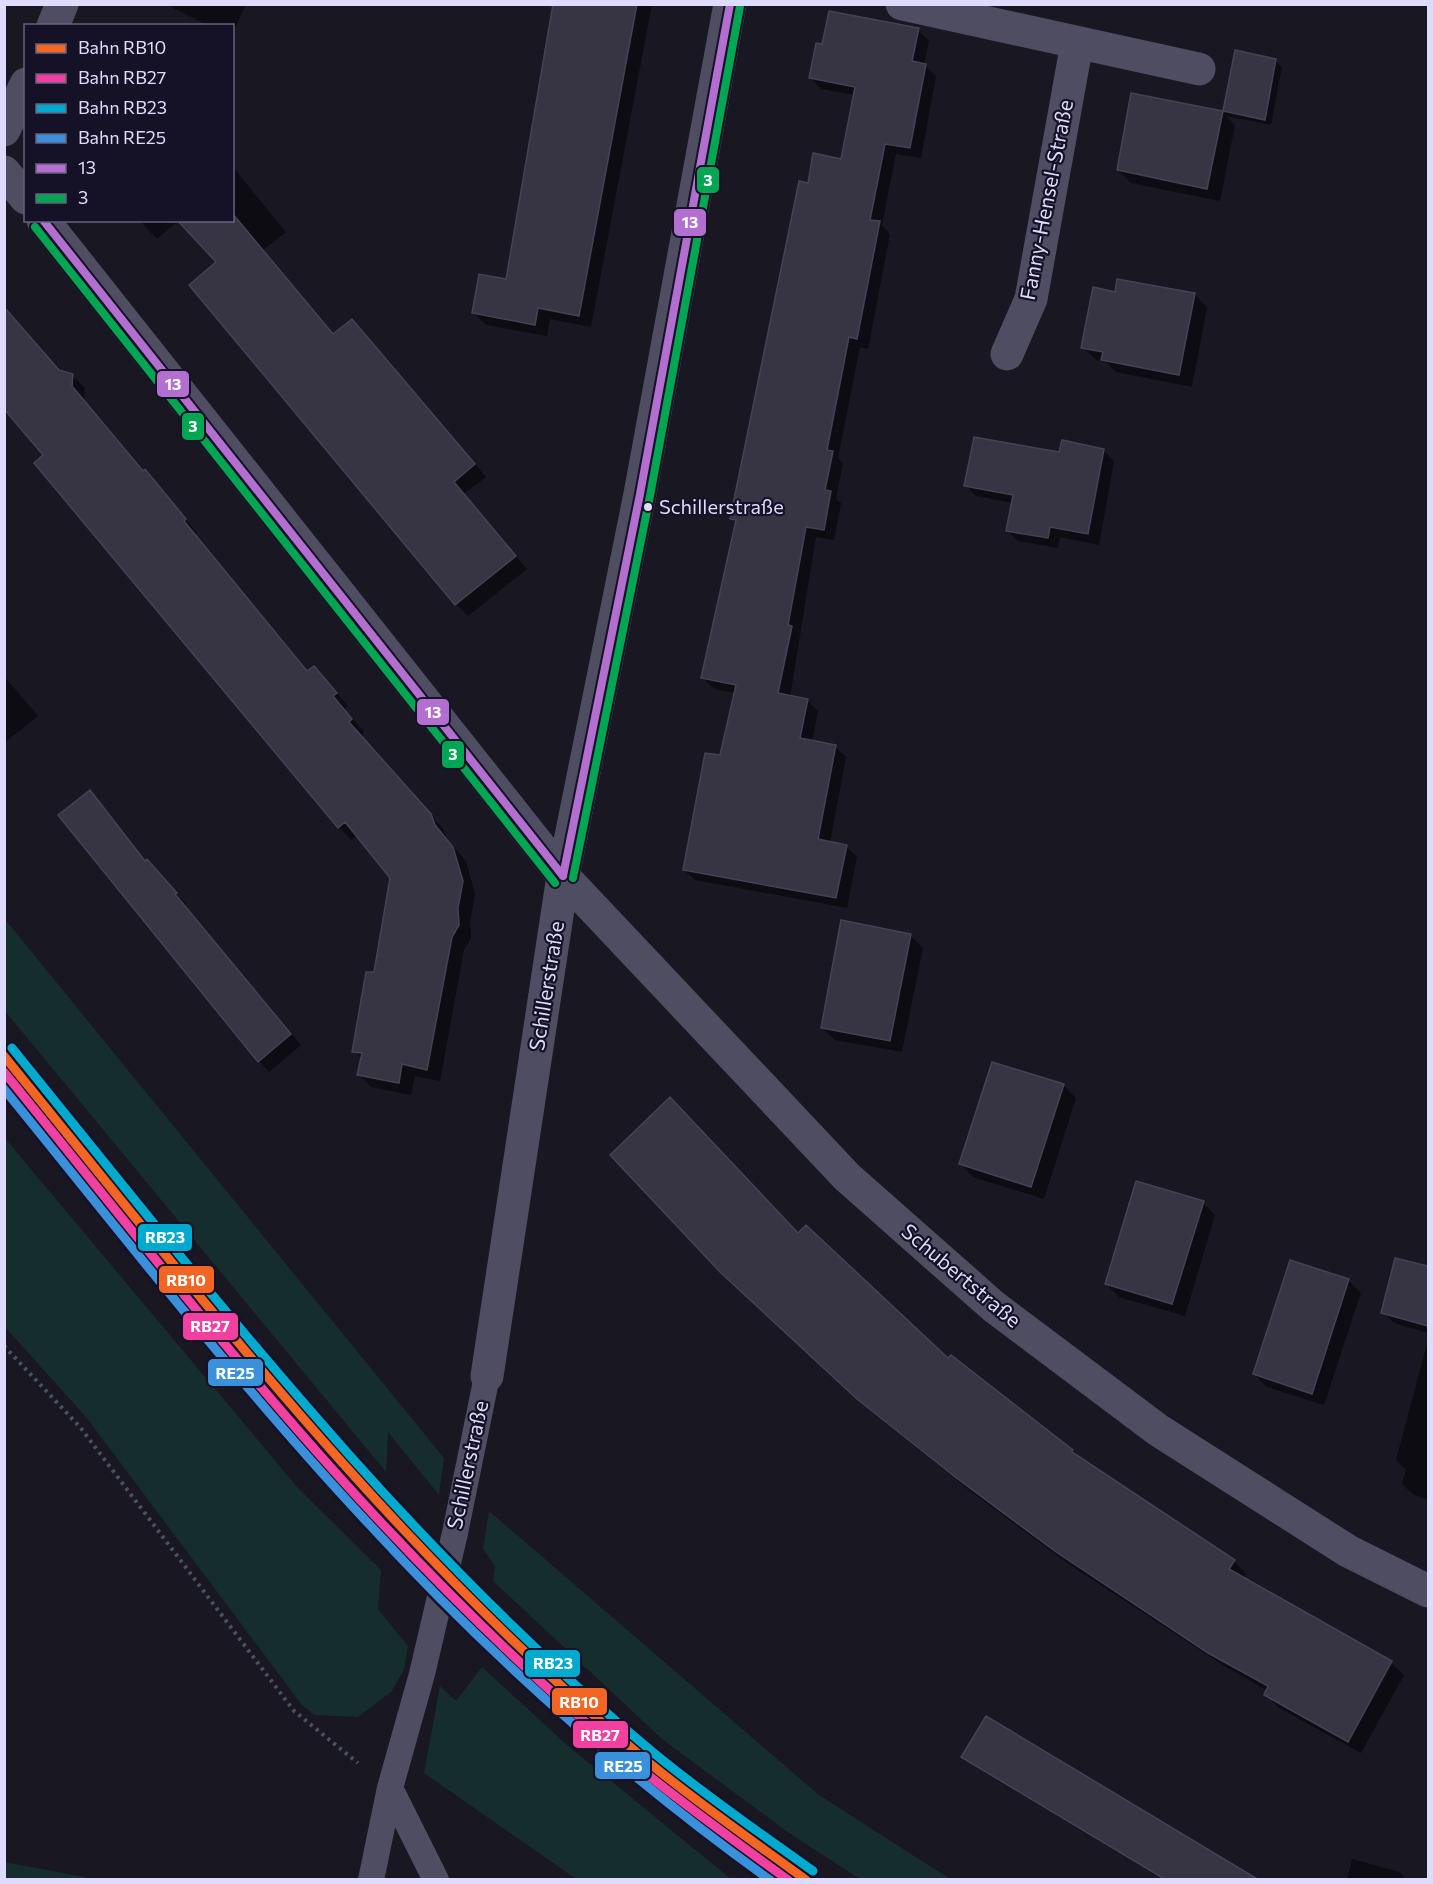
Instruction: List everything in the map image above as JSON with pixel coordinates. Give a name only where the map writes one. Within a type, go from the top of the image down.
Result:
[{"type":"street","points":[[54,24],[62,4]]},
{"type":"street","name":"Schillerstraße","points":[[487,1376],[563,876],[642,482],[730,4]]},
{"type":"street","points":[[902,4],[1199,69]]},
{"type":"street","name":"Fanny-Hensel-Straße","points":[[1007,354],[1030,299],[1077,43]]},
{"type":"street","points":[[4,130],[24,88]]},
{"type":"street","points":[[4,172],[24,196]]},
{"type":"street","name":"Schubertstraße","points":[[45,222],[563,876],[847,1177],[993,1306],[1158,1430],[1348,1551],[1428,1591]]},
{"type":"lane","name":"Schillerstraße","points":[[372,1880],[390,1788],[429,1641],[487,1376]]},
{"type":"lane","points":[[390,1788],[436,1880]]},
{"type":"path","points":[[4,1346],[80,1427],[294,1711],[390,1788]]},
{"type":"green space","points":[[4,918],[444,1458],[439,1495],[388,1432],[386,1472],[5,1011]]},
{"type":"green space","points":[[4,1137],[298,1488],[381,1570],[378,1609],[408,1646],[404,1670],[391,1692],[358,1717],[314,1715],[302,1705],[86,1417],[5,1327]]},
{"type":"green space","points":[[489,1511],[819,1795],[950,1879],[860,1879],[789,1833],[662,1739],[493,1581],[495,1566],[483,1549]]},
{"type":"green space","points":[[482,1667],[567,1745],[731,1879],[576,1879],[424,1773],[440,1686],[456,1701]]},
{"type":"green space","points":[[5,1862],[95,1879],[5,1879]]},
{"type":"building","points":[[553,4],[637,4],[579,316],[538,308],[535,325],[472,313],[479,274],[506,279]]},
{"type":"building","points":[[829,11],[919,28],[912,61],[926,64],[910,148],[885,144],[870,220],[880,221],[857,339],[849,337],[827,450],[833,451],[825,490],[831,491],[824,530],[806,527],[788,625],[792,626],[778,693],[808,699],[800,738],[836,745],[818,839],[847,845],[836,898],[683,870],[705,753],[720,755],[736,685],[701,678],[736,520],[730,519],[799,181],[808,183],[813,153],[841,159],[855,87],[809,78],[816,43],[822,44]]},
{"type":"building","points":[[1235,50],[1276,59],[1265,120],[1223,111]]},
{"type":"building","points":[[1131,93],[1223,111],[1207,189],[1117,170]]},
{"type":"building","points":[[234,215],[333,334],[352,319],[475,464],[454,482],[516,556],[455,605],[189,285],[216,262],[179,222],[234,222]]},
{"type":"building","points":[[1117,279],[1195,293],[1179,375],[1101,360],[1103,352],[1081,348],[1093,287],[1115,292]]},
{"type":"building","points":[[4,307],[59,370],[73,374],[72,386],[143,471],[145,469],[186,519],[184,521],[307,671],[314,666],[337,693],[333,696],[352,719],[349,722],[431,814],[435,825],[453,847],[463,881],[458,908],[459,925],[452,937],[427,1070],[402,1064],[399,1083],[357,1075],[362,1053],[352,1052],[366,972],[374,972],[390,878],[345,822],[338,828],[34,463],[43,455],[4,409]]},
{"type":"building","points":[[974,437],[1059,452],[1062,440],[1104,449],[1088,534],[1050,527],[1048,538],[1006,531],[1013,495],[964,486]]},
{"type":"building","points":[[90,790],[145,861],[147,859],[177,893],[175,894],[291,1034],[258,1062],[58,815]]},
{"type":"building","points":[[841,920],[911,934],[890,1041],[821,1028]]},
{"type":"building","points":[[992,1062],[1064,1084],[1031,1187],[959,1164]]},
{"type":"building","points":[[670,1097],[798,1233],[806,1225],[948,1358],[951,1355],[1073,1450],[1072,1452],[1235,1560],[1229,1569],[1392,1661],[1348,1742],[1264,1695],[1268,1686],[1208,1653],[1056,1552],[955,1477],[857,1399],[721,1273],[610,1155]]},
{"type":"building","points":[[1136,1181],[1204,1201],[1172,1304],[1105,1284]]},
{"type":"building","points":[[1395,1258],[1428,1266],[1428,1326],[1381,1313]]},
{"type":"building","points":[[1290,1260],[1349,1279],[1312,1394],[1253,1374]]},
{"type":"building","points":[[986,1716],[1259,1880],[1166,1880],[961,1757]]},
{"type":"rail line","name":"RB23","points":[[12,1048],[239,1327],[316,1417],[396,1506],[479,1592],[565,1675],[655,1754],[813,1871]]},
{"type":"rail line","name":"RB10","points":[[4,1056],[231,1334],[309,1425],[471,1600],[558,1683],[648,1762],[706,1808],[806,1880]]},
{"type":"rail line","name":"RB27","points":[[4,1072],[279,1409],[439,1583],[539,1680],[643,1771],[788,1880]]},
{"type":"rail line","name":"RE25","points":[[4,1089],[273,1418],[414,1572],[510,1667],[560,1712],[663,1799],[770,1880]]},
{"type":"transit line","name":"13","points":[[563,876],[640,494],[730,4]]},
{"type":"transit line","name":"3","points":[[573,878],[650,496],[740,6]]},
{"type":"transit line","name":"13","points":[[45,222],[563,876]]},
{"type":"transit line","name":"3","points":[[35,227],[555,883]]},
{"type":"place","name":"Schillerstraße","points":[[648,507]]}]
